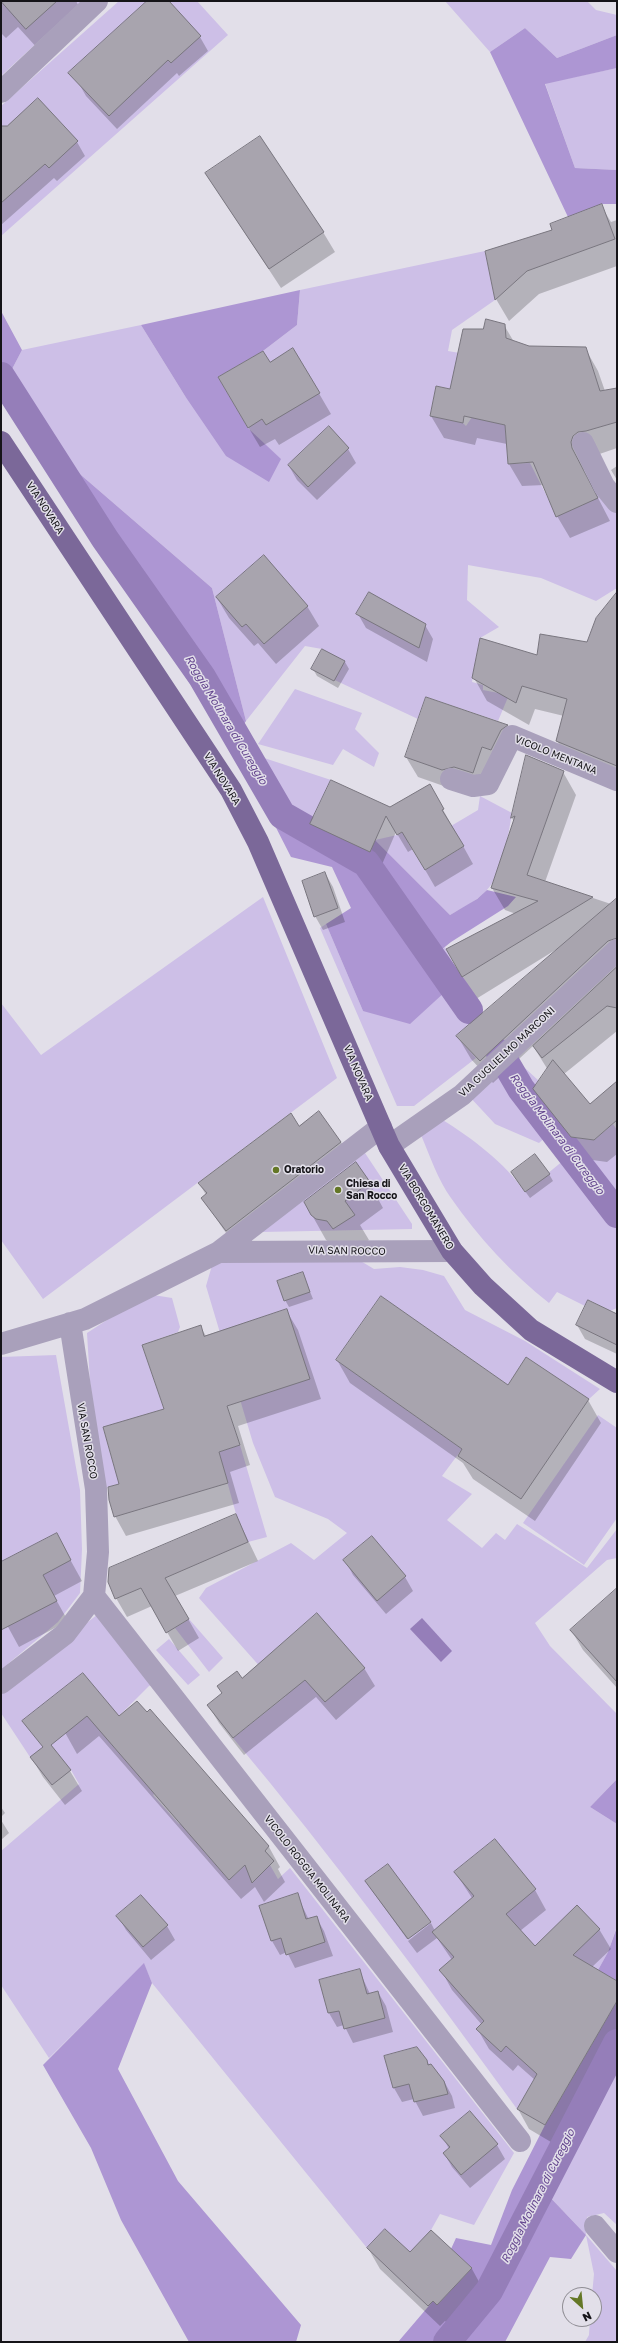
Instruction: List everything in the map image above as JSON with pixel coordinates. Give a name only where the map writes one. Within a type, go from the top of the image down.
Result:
[{"type":"main road","name":"VIA NOVARA","points":[[1,442],[231,790],[258,842],[385,1136]]},
{"type":"main road","name":"VIA BORGOMANERO","points":[[385,1136],[452,1251],[483,1286],[531,1330],[617,1382]]},
{"type":"street","points":[[1,92],[97,1]]},
{"type":"street","points":[[583,443],[604,486],[617,502]]},
{"type":"street","name":"VICOLO MENTANA","points":[[451,779],[473,786],[488,784],[512,736],[617,780]]},
{"type":"street","name":"VIA GUGLIELMO MARCONI","points":[[385,1136],[462,1094],[617,950]]},
{"type":"street","name":"VIA SAN ROCCO","points":[[94,1596],[98,1552],[96,1489],[78,1388],[70,1324],[84,1319],[219,1252],[385,1136]]},
{"type":"street","name":"VIA SAN ROCCO","points":[[219,1252],[452,1251]]},
{"type":"street","points":[[1,1344],[70,1324]]},
{"type":"street","points":[[1,1683],[65,1634],[94,1596]]},
{"type":"street","name":"VICOLO ROGGIA MOLINARA","points":[[94,1596],[520,2141]]},
{"type":"street","points":[[595,2226],[617,2252]]},
{"type":"shaded area","points":[[1,1],[82,1],[1,76]]},
{"type":"shaded area","points":[[119,1],[197,1],[228,35],[1,236],[1,106]]},
{"type":"shaded area","points":[[445,1],[587,1],[596,10],[617,15],[617,35],[557,58],[525,28],[490,52]]},
{"type":"shaded area","points":[[525,28],[557,58],[617,35],[617,68],[545,84],[575,168],[617,170],[617,204],[602,204],[568,217],[490,52]]},
{"type":"shaded area","points":[[617,68],[617,170],[575,168],[545,83]]},
{"type":"shaded area","points":[[485,251],[495,300],[452,330],[448,351],[477,356],[469,393],[436,386],[430,416],[463,423],[466,426],[472,417],[505,425],[508,464],[530,463],[557,516],[583,505],[575,491],[601,477],[617,496],[617,588],[596,601],[541,578],[468,565],[467,600],[499,627],[480,638],[472,682],[483,685],[483,690],[509,695],[498,721],[426,697],[418,719],[311,669],[322,649],[305,646],[246,721],[212,588],[52,450],[10,373],[22,350],[141,325],[185,396],[280,459],[248,428],[218,377],[263,351],[297,325],[300,290]]},
{"type":"shaded area","points":[[300,290],[297,325],[263,351],[218,377],[248,428],[281,459],[269,482],[226,456],[185,396],[141,325]]},
{"type":"shaded area","points":[[1,311],[22,350],[10,373],[52,450],[212,588],[246,721],[230,744],[1,398]]},
{"type":"shaded area","points":[[295,689],[362,713],[355,729],[379,753],[374,767],[343,749],[333,765],[258,744]]},
{"type":"shaded area","points":[[252,754],[331,780],[310,824],[285,805]]},
{"type":"shaded area","points":[[252,754],[285,805],[310,824],[370,852],[375,840],[450,915],[477,899],[487,890],[516,897],[508,906],[451,942],[430,959],[446,991],[410,1024],[363,1011],[326,924],[351,908],[332,867],[291,857],[242,761]]},
{"type":"shaded area","points":[[480,796],[512,813],[504,854],[497,875],[486,891],[474,901],[450,915],[375,840],[397,835],[410,828],[408,843],[425,870],[463,847],[451,826],[478,810]]},
{"type":"shaded area","points":[[263,897],[337,1078],[43,1299],[1,1240],[1,1003],[41,1055]]},
{"type":"shaded area","points":[[326,924],[363,1011],[445,947],[457,971],[483,1013],[456,1036],[476,1058],[414,1106],[397,1106],[320,928]]},
{"type":"shaded area","points":[[513,1057],[539,1081],[533,1090],[571,1137],[594,1140],[613,1124],[617,1130],[617,1308],[610,1311],[589,1300],[585,1306],[557,1292],[549,1303],[522,1280],[484,1241],[461,1213],[438,1176],[421,1135],[441,1119],[487,1151],[517,1181],[525,1192],[575,1151],[550,1133],[539,1143],[495,1124],[468,1095]]},
{"type":"shaded area","points":[[365,1153],[412,1224],[412,1229],[261,1232]]},
{"type":"shaded area","points":[[359,1260],[374,1269],[400,1267],[423,1270],[444,1276],[465,1310],[525,1341],[600,1389],[589,1399],[526,1357],[508,1385],[381,1296],[336,1360],[462,1449],[442,1476],[472,1494],[447,1520],[482,1548],[496,1533],[505,1540],[517,1524],[587,1568],[617,1529],[617,1558],[607,1560],[535,1623],[550,1646],[617,1714],[617,1779],[590,1807],[617,1824],[617,1926],[608,1952],[517,2109],[343,1874],[233,1738],[286,1696],[199,1598],[206,1588],[291,1543],[314,1560],[347,1533],[328,1519],[275,1497],[253,1443],[206,1286],[213,1262]]},
{"type":"shaded area","points":[[147,1294],[172,1298],[180,1327],[178,1332],[142,1345],[164,1409],[103,1428],[115,1469],[154,1474],[105,1488],[90,1382],[87,1333]]},
{"type":"shaded area","points":[[56,1355],[80,1490],[82,1549],[80,1593],[58,1622],[9,1663],[1,1674],[1,1357]]},
{"type":"shaded area","points":[[598,1415],[617,1428],[617,1518],[584,1565],[523,1523]]},
{"type":"shaded area","points":[[240,1445],[267,1537],[248,1542],[236,1514],[219,1452]]},
{"type":"shaded area","points":[[98,1614],[155,1684],[149,1686],[118,1717],[111,1744],[137,1773],[173,1777],[153,1795],[179,1824],[199,1807],[222,1833],[203,1850],[229,1880],[249,1862],[260,1874],[270,1865],[278,1879],[290,1868],[514,2153],[474,2225],[440,2214],[431,2230],[472,2268],[437,2305],[433,2301],[428,2306],[367,2248],[152,1983],[144,1964],[49,2058],[1,1985],[1,1851],[79,1784],[71,1770],[52,1785],[30,1757],[1,1713],[1,1691]]},
{"type":"shaded area","points":[[422,1618],[452,1651],[441,1662],[410,1629]]},
{"type":"shaded area","points":[[189,1619],[223,1658],[209,1672],[175,1628]]},
{"type":"shaded area","points":[[169,1639],[200,1675],[188,1685],[156,1650]]},
{"type":"shaded area","points":[[617,1779],[617,1824],[590,1807]]},
{"type":"shaded area","points":[[617,1927],[617,1981],[598,1970],[608,1952]]},
{"type":"shaded area","points":[[144,1963],[152,1983],[118,2069],[178,2181],[301,2325],[296,2342],[189,2342],[121,2220],[91,2148],[43,2065]]},
{"type":"shaded area","points":[[617,2001],[617,2060],[546,2193],[586,2235],[571,2259],[550,2257],[505,2342],[398,2342],[433,2301],[437,2305],[472,2268],[451,2249],[456,2238],[491,2245],[512,2190],[545,2125]]},
{"type":"shaded area","points":[[617,2060],[617,2225],[604,2213],[587,2217],[586,2235],[546,2193]]},
{"type":"shaded area","points":[[586,2235],[617,2271],[617,2342],[585,2342],[589,2335],[590,2327],[602,2327],[602,2287],[593,2287],[594,2274]]},
{"type":"building","points":[[1,1],[57,1],[26,29]]},
{"type":"building","points":[[147,1],[169,1],[201,36],[171,63],[168,60],[109,116],[68,73]]},
{"type":"building","points":[[38,98],[78,141],[49,168],[45,164],[1,203],[1,126],[7,126]]},
{"type":"building","points":[[260,136],[324,232],[269,269],[205,173]]},
{"type":"building","points":[[602,204],[615,239],[527,271],[495,300],[485,251],[552,230],[550,224]]},
{"type":"building","points":[[486,319],[505,324],[506,338],[529,346],[586,347],[600,391],[617,388],[617,422],[578,432],[573,436],[571,442],[572,448],[598,498],[556,517],[533,462],[508,464],[505,425],[464,416],[463,423],[430,416],[436,386],[450,389],[463,329],[483,329]]},
{"type":"building","points":[[293,348],[320,393],[266,425],[262,419],[248,428],[218,377],[263,351],[270,362]]},
{"type":"building","points":[[329,426],[349,448],[308,487],[288,465]]},
{"type":"building","points":[[264,555],[308,606],[264,644],[246,624],[242,627],[216,597]]},
{"type":"building","points":[[369,592],[426,624],[419,648],[356,614]]},
{"type":"building","points":[[617,592],[617,766],[556,741],[567,699],[522,686],[516,703],[472,678],[480,638],[537,655],[540,634],[587,642],[596,618]]},
{"type":"building","points":[[322,649],[345,661],[334,681],[311,669]]},
{"type":"building","points":[[426,697],[508,725],[501,730],[491,750],[482,747],[473,773],[454,767],[442,770],[405,757]]},
{"type":"building","points":[[526,755],[564,771],[527,875],[593,897],[462,977],[446,949],[538,901],[491,888],[515,816],[511,818]]},
{"type":"building","points":[[331,780],[390,807],[430,784],[444,809],[442,810],[464,846],[425,870],[402,832],[397,835],[386,816],[370,852],[310,824]]},
{"type":"building","points":[[325,872],[338,908],[314,917],[302,881]]},
{"type":"building","points":[[617,898],[617,938],[608,941],[480,1061],[456,1036]]},
{"type":"building","points":[[617,967],[617,1008],[607,1006],[542,1058],[533,1046]]},
{"type":"building","points":[[553,1060],[590,1104],[617,1081],[617,1120],[594,1140],[571,1137],[533,1089]]},
{"type":"building","name":"Oratorio","points":[[319,1111],[341,1142],[226,1231],[201,1198],[207,1193],[198,1183],[291,1113],[299,1126]]},
{"type":"building","points":[[535,1154],[550,1174],[525,1192],[511,1172]]},
{"type":"building","name":"Chiesa di San Rocco","points":[[356,1162],[370,1182],[345,1201],[355,1215],[333,1229],[327,1221],[316,1219],[311,1215],[304,1202]]},
{"type":"building","points":[[303,1272],[310,1292],[284,1301],[277,1281]]},
{"type":"building","points":[[381,1296],[508,1385],[526,1357],[589,1399],[521,1499],[458,1456],[462,1449],[336,1360]]},
{"type":"building","points":[[588,1300],[617,1314],[617,1345],[576,1325]]},
{"type":"building","points":[[287,1309],[310,1379],[227,1406],[240,1445],[219,1452],[228,1483],[114,1517],[109,1500],[108,1487],[119,1484],[103,1427],[164,1409],[142,1345],[201,1325],[204,1336]]},
{"type":"building","points":[[236,1514],[248,1542],[165,1578],[189,1619],[166,1633],[141,1588],[115,1599],[108,1582],[109,1568]]},
{"type":"building","points":[[57,1533],[71,1560],[43,1575],[57,1601],[1,1630],[1,1562]]},
{"type":"building","points":[[372,1536],[406,1576],[377,1601],[343,1560]]},
{"type":"building","points":[[617,1588],[617,1682],[570,1630]]},
{"type":"building","points":[[317,1613],[365,1668],[325,1702],[305,1680],[233,1738],[207,1705],[222,1693],[217,1686],[237,1671],[242,1678]]},
{"type":"building","points":[[83,1673],[119,1716],[137,1701],[147,1712],[150,1709],[269,1846],[265,1851],[274,1861],[252,1883],[245,1865],[229,1880],[87,1716],[51,1745],[71,1770],[52,1785],[30,1757],[43,1747],[22,1721]]},
{"type":"building","points":[[495,1839],[536,1889],[506,1914],[535,1946],[577,1905],[600,1929],[573,1955],[617,1981],[617,2001],[545,2125],[517,2109],[537,2074],[506,2046],[501,2052],[476,2029],[484,2021],[439,1970],[454,1957],[432,1932],[474,1896],[454,1872]]},
{"type":"building","points":[[388,1864],[431,1922],[408,1939],[365,1881]]},
{"type":"building","points":[[298,1893],[306,1919],[317,1916],[325,1942],[286,1955],[281,1938],[271,1941],[259,1906]]},
{"type":"building","points":[[141,1895],[168,1925],[143,1947],[116,1916]]},
{"type":"building","points":[[360,1969],[367,1994],[378,1991],[385,2018],[344,2029],[339,2011],[328,2013],[319,1980]]},
{"type":"building","points":[[417,2047],[427,2060],[428,2065],[431,2064],[444,2081],[448,2094],[414,2102],[409,2084],[393,2088],[384,2056]]},
{"type":"building","points":[[470,2111],[498,2144],[461,2175],[443,2153],[450,2147],[440,2136]]},
{"type":"building","points":[[385,2229],[410,2252],[431,2230],[472,2268],[437,2305],[433,2301],[428,2306],[367,2248]]},
{"type":"waterway","name":"Roggia Molinara di Cureggio","points":[[1,376],[105,539],[202,677],[282,815],[366,863],[469,1010]]},
{"type":"waterway","name":"Roggia Molinara di Cureggio","points":[[500,1053],[521,1089],[617,1214]]},
{"type":"waterway","name":"Roggia Molinara di Cureggio","points":[[447,2342],[489,2291],[617,2043]]},
{"type":"place","name":"Oratorio","points":[[276,1170]]},
{"type":"place","name":"Chiesa di San Rocco","points":[[338,1190]]}]
